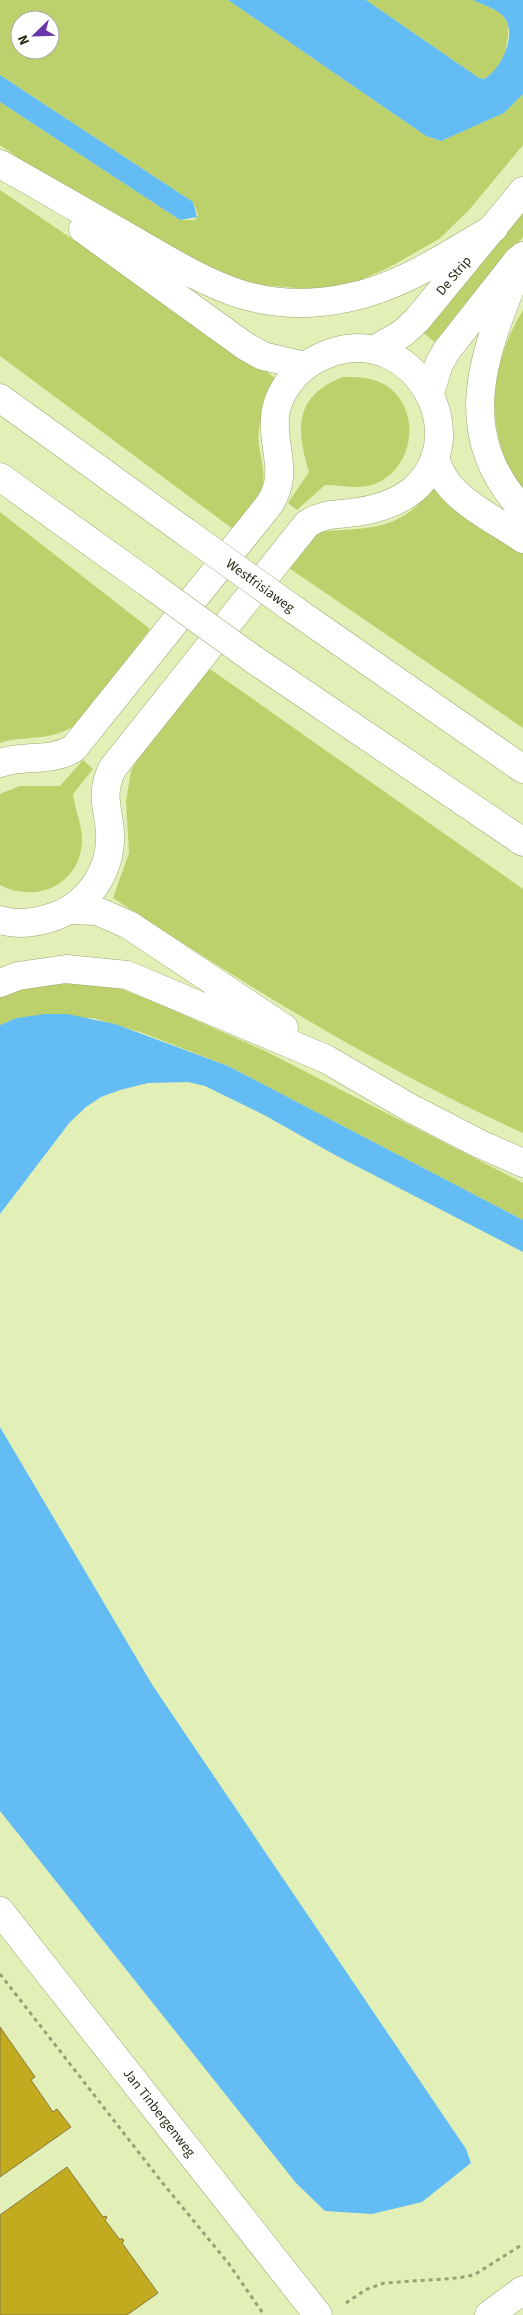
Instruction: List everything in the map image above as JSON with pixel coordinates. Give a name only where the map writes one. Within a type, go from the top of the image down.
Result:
[{"type":"main road","points":[[0,164],[206,282],[246,297],[269,301],[287,303],[329,301],[380,289],[439,261],[494,228]]},
{"type":"main road","points":[[0,169],[245,346],[263,356],[305,366]]},
{"type":"main road","name":"De Strip","points":[[374,350],[403,333],[417,320],[523,191]]},
{"type":"main road","points":[[430,393],[439,364],[447,350],[523,255]]},
{"type":"main road","points":[[523,255],[492,340],[481,381],[480,398],[482,433],[488,453],[504,488],[523,510]]},
{"type":"main road","points":[[0,763],[25,757],[54,757],[74,748],[276,496],[280,482],[280,466],[274,430],[274,412],[288,384],[305,366],[321,356],[338,350],[357,347],[374,350],[394,357],[408,366],[421,379],[430,393],[436,414],[438,437],[435,457],[425,476],[414,489],[400,500],[371,509],[320,516],[307,524],[112,769],[105,784],[104,797],[110,844],[103,873],[95,887],[84,900],[70,910],[37,921],[1,922]]},
{"type":"main road","name":"Westfrisiaweg","points":[[0,398],[293,609],[523,769]]},
{"type":"main road","points":[[435,457],[440,472],[461,497],[523,539]]},
{"type":"main road","points":[[0,477],[253,658],[523,842]]},
{"type":"main road","points":[[70,910],[97,911],[129,925],[279,1024],[326,1059]]},
{"type":"main road","points":[[0,983],[27,974],[66,969],[127,975],[326,1059],[480,1144],[523,1163]]},
{"type":"main road","name":"Jan Tinbergenweg","points":[[0,1911],[331,2310]]},
{"type":"main road","points":[[489,2315],[523,2290]]},
{"type":"path","points":[[0,1974],[161,2182],[230,2264],[264,2315]]},
{"type":"path","points":[[331,2310],[365,2290],[384,2283],[458,2278],[474,2275],[523,2244]]},
{"type":"green space","points":[[0,0],[228,0],[426,136],[441,141],[504,113],[523,94],[523,145],[469,210],[439,239],[388,268],[349,285],[318,290],[250,284],[219,276],[74,197],[0,145],[0,102],[180,220],[195,220],[198,215],[193,202],[0,75]]},
{"type":"green space","points":[[366,0],[473,0],[500,12],[508,23],[505,53],[496,70],[484,79],[479,78]]},
{"type":"green space","points":[[0,190],[260,366],[277,380],[260,420],[258,437],[263,472],[262,488],[253,505],[233,529],[0,356]]},
{"type":"green space","points":[[523,205],[523,237],[437,344],[421,331]]},
{"type":"green space","points":[[523,310],[523,494],[510,471],[501,448],[494,402],[496,379],[502,356]]},
{"type":"green space","points":[[343,377],[377,381],[392,390],[402,402],[408,417],[407,449],[400,463],[389,475],[375,484],[357,487],[325,485],[297,510],[288,503],[309,472],[302,441],[303,415],[307,404],[315,394]]},
{"type":"green space","points":[[433,488],[523,553],[523,728],[286,566],[311,536],[325,531],[357,529],[394,521],[414,509]]},
{"type":"green space","points":[[0,512],[150,629],[82,722],[52,735],[0,743]]},
{"type":"green space","points":[[210,669],[523,889],[523,1133],[469,1108],[365,1053],[262,993],[113,898],[129,853],[126,801],[131,771],[147,741]]},
{"type":"green space","points":[[83,760],[93,769],[73,794],[82,836],[81,852],[75,866],[67,877],[56,885],[43,890],[15,891],[0,885],[0,794],[20,786],[60,786]]},
{"type":"green space","points":[[58,984],[86,984],[122,989],[265,1051],[523,1183],[523,1220],[228,1066],[143,1033],[93,1018],[17,1018],[0,1025],[0,996],[19,990]]},
{"type":"water","points":[[228,0],[366,0],[479,78],[484,79],[496,68],[506,51],[509,33],[508,24],[504,17],[494,9],[473,0],[523,0],[523,94],[504,113],[441,141],[426,136]]},
{"type":"water","points":[[0,75],[193,202],[197,217],[180,220],[0,102]]},
{"type":"water","points":[[45,1014],[67,1014],[115,1024],[228,1066],[523,1220],[523,1252],[335,1155],[266,1116],[205,1086],[188,1082],[148,1083],[101,1097],[86,1107],[70,1122],[0,1214],[0,1025],[17,1018]]},
{"type":"water","points":[[0,1427],[153,1686],[466,2149],[471,2163],[422,2202],[372,2214],[325,2211],[296,2183],[0,1811]]},
{"type":"building","points":[[0,2027],[35,2077],[31,2080],[53,2112],[57,2109],[71,2127],[0,2177]]},
{"type":"building","points":[[67,2167],[103,2217],[106,2216],[105,2220],[120,2240],[122,2238],[124,2241],[122,2243],[158,2293],[127,2315],[0,2315],[0,2215]]}]
